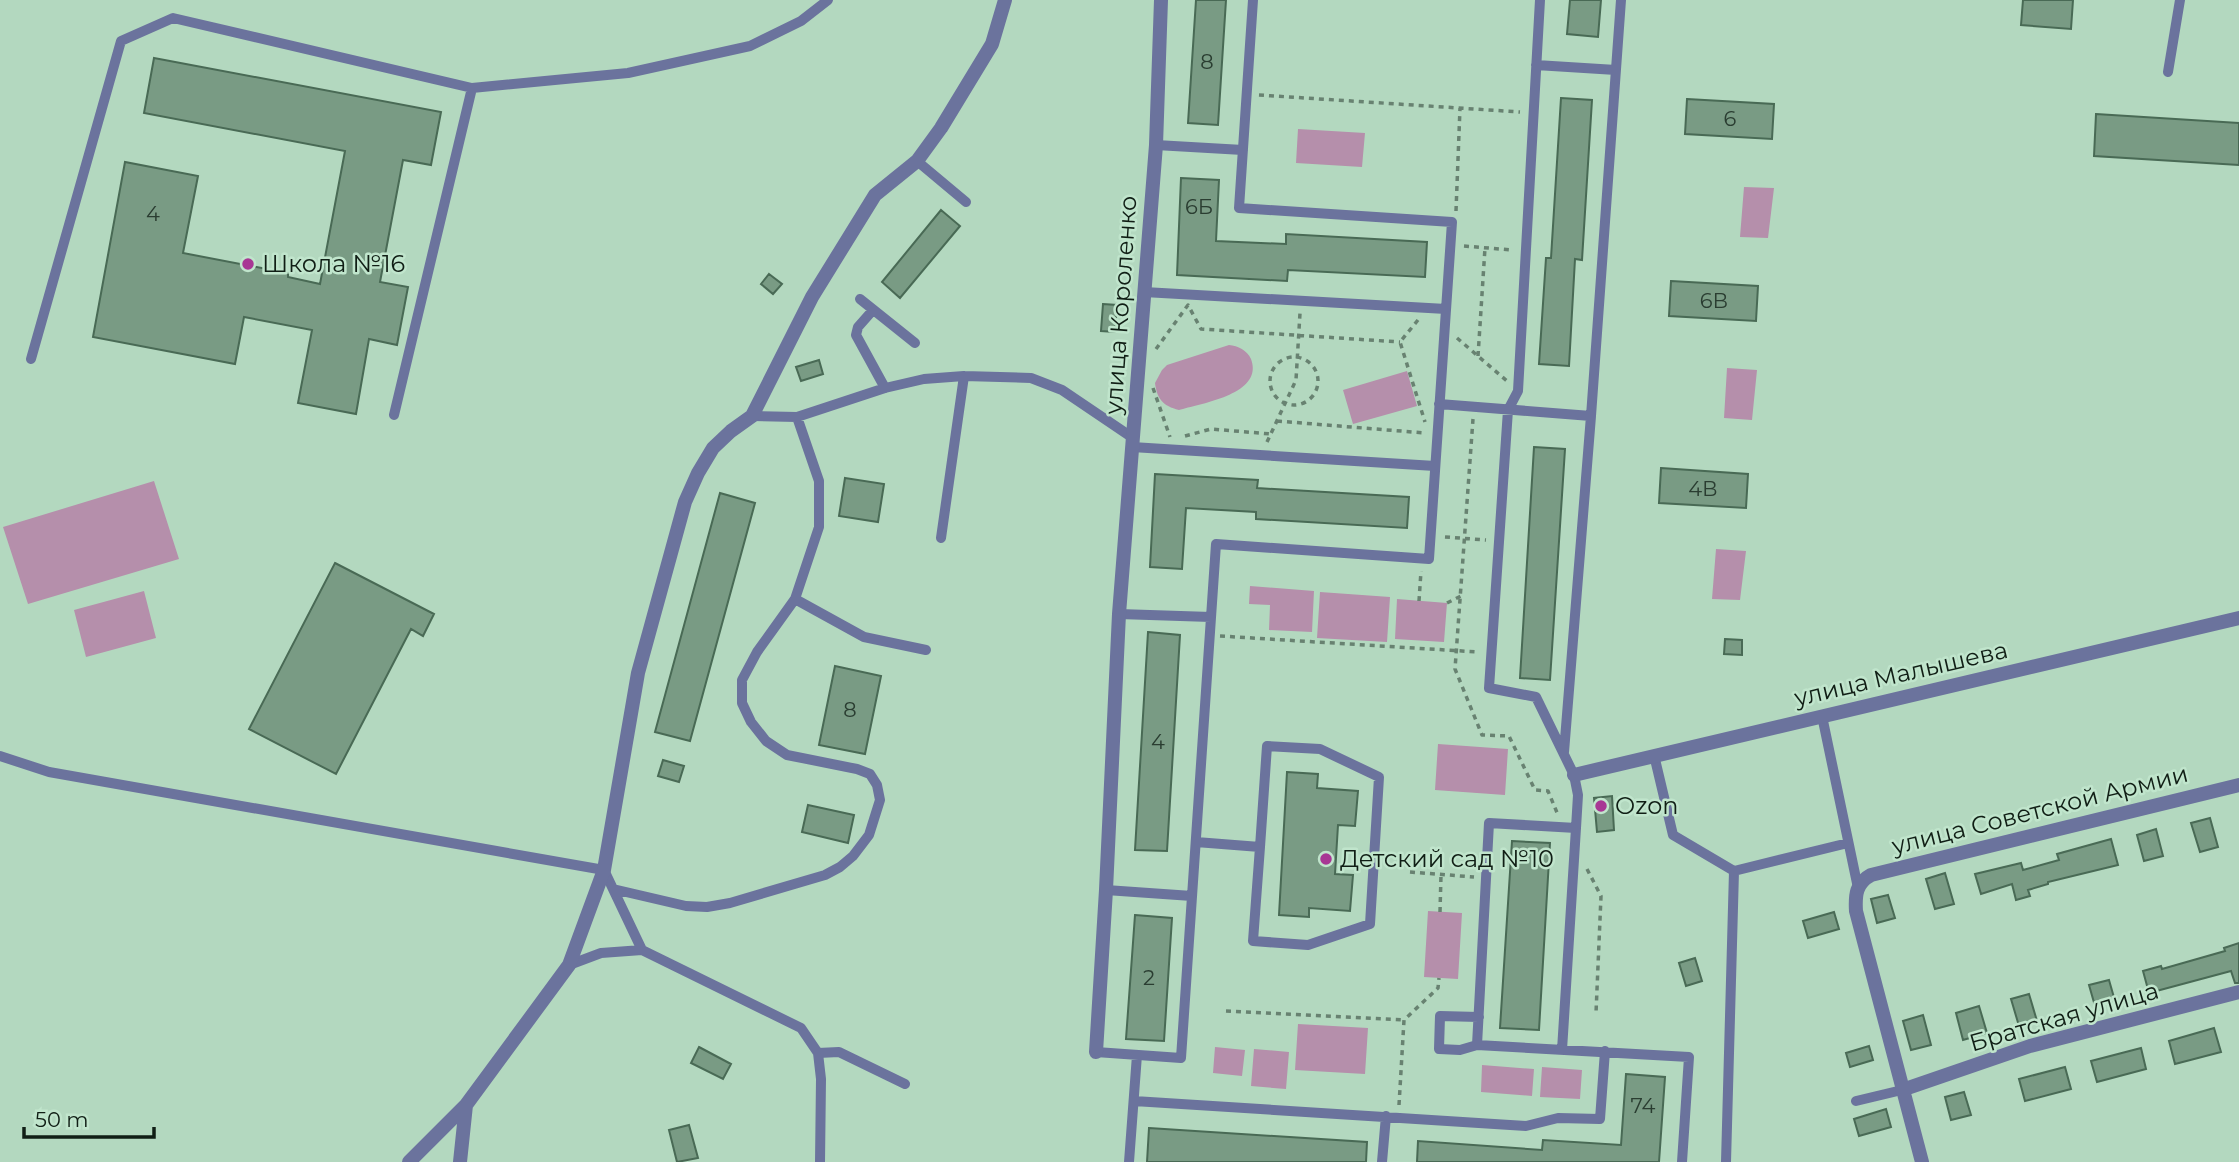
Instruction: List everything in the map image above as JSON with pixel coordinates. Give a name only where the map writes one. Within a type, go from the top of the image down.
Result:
[{"type":"street","points":[[409,1162],[466,1105],[569,965],[604,870],[638,673],[685,502],[698,473],[713,448],[752,416],[812,297],[875,195],[917,161],[942,128],[992,44],[1004,0]]},
{"type":"street","name":"улица Короленко","points":[[1096,1052],[1119,614],[1156,145],[1161,0]]},
{"type":"street","name":"улица Малышева","points":[[1574,775],[2239,618]]},
{"type":"street","name":"улица Советской Армии","points":[[1858,888],[1863,879],[1871,875],[2239,785]]},
{"type":"street","points":[[1858,888],[1855,896],[1856,911],[1922,1162]]},
{"type":"street","name":"Братская улица","points":[[1902,1090],[2030,1046],[2239,992]]},
{"type":"street","points":[[460,1162],[466,1105]]},
{"type":"lane","points":[[31,359],[121,41],[173,18],[471,88],[628,73],[750,46],[802,21],[828,0]]},
{"type":"lane","points":[[1096,1052],[1181,1058],[1216,544],[1429,559],[1452,222],[1239,208],[1253,0]]},
{"type":"lane","points":[[1540,0],[1518,391],[1508,410],[1489,688],[1536,697],[1574,775],[1578,795],[1562,1050]]},
{"type":"lane","points":[[1564,755],[1621,0]]},
{"type":"lane","points":[[2168,72],[2180,0]]},
{"type":"lane","points":[[1536,65],[1616,70]]},
{"type":"lane","points":[[394,415],[471,88]]},
{"type":"lane","points":[[1156,145],[1243,150]]},
{"type":"lane","points":[[917,161],[966,202]]},
{"type":"lane","points":[[1144,292],[1446,309]]},
{"type":"lane","points":[[860,299],[915,343]]},
{"type":"lane","points":[[873,310],[858,327],[856,335],[885,388]]},
{"type":"lane","points":[[752,416],[797,418],[885,388],[924,379],[964,376],[1031,379],[1062,390],[1133,443],[1261,455],[1435,466]]},
{"type":"lane","points":[[941,538],[964,376]]},
{"type":"lane","points":[[1439,404],[1591,416]]},
{"type":"lane","points":[[613,888],[686,906],[707,907],[730,903],[825,875],[841,867],[869,835],[880,800],[877,785],[870,774],[787,754],[766,741],[751,722],[742,703],[742,680],[757,652],[795,599],[819,527],[819,481],[797,418]]},
{"type":"lane","points":[[795,599],[864,637],[926,650]]},
{"type":"lane","points":[[1119,614],[1211,618]]},
{"type":"lane","points":[[1822,716],[1858,888]]},
{"type":"lane","points":[[1266,746],[1320,749],[1379,777],[1370,924],[1308,946],[1253,941],[1260,847],[1266,746]]},
{"type":"lane","points":[[1654,755],[1673,835],[1734,871],[1848,843]]},
{"type":"lane","points":[[0,756],[49,772],[604,870],[642,950]]},
{"type":"lane","points":[[1477,1045],[1489,823],[1576,828]]},
{"type":"lane","points":[[1196,842],[1260,847]]},
{"type":"lane","points":[[1726,1162],[1734,871]]},
{"type":"lane","points":[[1106,890],[1192,896]]},
{"type":"lane","points":[[569,965],[601,953],[642,950],[802,1028],[818,1054],[821,1079],[820,1162]]},
{"type":"lane","points":[[1479,1017],[1440,1016],[1439,1049],[1460,1050],[1477,1045],[1689,1057],[1682,1162]]},
{"type":"lane","points":[[1134,1101],[1526,1126],[1558,1118],[1600,1119],[1605,1051]]},
{"type":"lane","points":[[818,1054],[839,1052],[905,1084]]},
{"type":"lane","points":[[1129,1162],[1137,1055]]},
{"type":"lane","points":[[1856,1101],[1902,1090]]},
{"type":"lane","points":[[1382,1162],[1386,1116]]},
{"type":"path","points":[[1247,94],[1533,113]]},
{"type":"path","points":[[1452,222],[1456,212],[1460,108]]},
{"type":"path","points":[[1450,245],[1525,252]]},
{"type":"path","points":[[1478,356],[1485,248]]},
{"type":"path","points":[[1261,455],[1296,380],[1300,300]]},
{"type":"path","points":[[1153,354],[1188,305],[1201,329],[1400,342]]},
{"type":"path","points":[[1400,342],[1419,319]]},
{"type":"path","points":[[1444,328],[1518,391]]},
{"type":"path","points":[[1277,421],[1428,433],[1400,342]]},
{"type":"path","points":[[1287,358],[1307,360],[1315,367],[1318,388],[1305,404],[1284,404],[1276,398],[1271,389],[1272,370],[1278,362],[1287,358]]},
{"type":"path","points":[[1150,377],[1171,440],[1211,429],[1271,434]]},
{"type":"path","points":[[1446,537],[1499,540]]},
{"type":"path","points":[[1419,601],[1422,558]]},
{"type":"path","points":[[1447,603],[1461,596]]},
{"type":"path","points":[[1210,636],[1490,652]]},
{"type":"path","points":[[1575,845],[1601,897],[1596,1013]]},
{"type":"path","points":[[1410,872],[1486,878]]},
{"type":"path","points":[[1440,912],[1441,875]]},
{"type":"path","points":[[1399,1118],[1404,1020],[1438,988],[1439,978]]},
{"type":"path","points":[[1226,1011],[1404,1020]]},
{"type":"shaded area","points":[[1298,129],[1365,133],[1362,167],[1296,163]]},
{"type":"shaded area","points":[[1744,187],[1774,188],[1768,238],[1740,237]]},
{"type":"shaded area","points":[[1229,345],[1242,349],[1251,359],[1253,371],[1240,389],[1215,400],[1179,410],[1162,401],[1155,383],[1167,365]]},
{"type":"shaded area","points":[[1727,368],[1757,370],[1752,420],[1724,418]]},
{"type":"shaded area","points":[[1407,371],[1417,406],[1353,424],[1343,390]]},
{"type":"shaded area","points":[[154,481],[179,559],[28,604],[3,527]]},
{"type":"shaded area","points":[[1716,549],[1746,551],[1740,600],[1712,599]]},
{"type":"shaded area","points":[[1250,586],[1314,591],[1312,632],[1269,630],[1270,605],[1249,604]]},
{"type":"shaded area","points":[[144,591],[156,638],[86,657],[74,610]]},
{"type":"shaded area","points":[[1320,592],[1390,597],[1387,642],[1317,638]]},
{"type":"shaded area","points":[[1397,599],[1447,603],[1444,642],[1395,639]]},
{"type":"shaded area","points":[[1438,744],[1508,749],[1505,795],[1435,790]]},
{"type":"shaded area","points":[[1428,911],[1462,913],[1458,979],[1424,977]]},
{"type":"shaded area","points":[[1298,1024],[1368,1028],[1365,1074],[1295,1070]]},
{"type":"shaded area","points":[[1215,1047],[1245,1050],[1242,1076],[1213,1073]]},
{"type":"shaded area","points":[[1254,1049],[1289,1052],[1286,1089],[1251,1086]]},
{"type":"shaded area","points":[[1482,1065],[1534,1069],[1532,1096],[1481,1092]]},
{"type":"shaded area","points":[[1542,1067],[1582,1070],[1580,1099],[1540,1097]]},
{"type":"building","points":[[1196,0],[1226,0],[1218,125],[1188,123]]},
{"type":"building","points":[[1570,0],[1601,0],[1598,37],[1567,34]]},
{"type":"building","points":[[2023,0],[2073,0],[2071,29],[2021,25]]},
{"type":"building","points":[[154,58],[441,112],[431,165],[403,160],[380,282],[408,287],[397,345],[369,339],[356,414],[298,403],[312,330],[244,317],[235,364],[93,337],[125,162],[198,176],[183,253],[288,273],[288,277],[320,284],[345,151],[144,113]]},
{"type":"building","points":[[1561,98],[1592,100],[1582,260],[1575,259],[1569,366],[1539,364],[1546,258],[1551,258]]},
{"type":"building","points":[[1687,99],[1774,104],[1772,139],[1685,134]]},
{"type":"building","points":[[2096,114],[2239,123],[2239,165],[2094,156]]},
{"type":"building","points":[[1181,178],[1219,180],[1216,241],[1286,244],[1286,234],[1427,242],[1425,277],[1288,270],[1287,281],[1177,275]]},
{"type":"building","points":[[941,210],[960,226],[900,298],[882,282]]},
{"type":"building","points":[[769,274],[782,284],[773,294],[761,284]]},
{"type":"building","points":[[1671,281],[1758,286],[1756,321],[1669,316]]},
{"type":"building","points":[[1103,304],[1117,305],[1115,332],[1101,331]]},
{"type":"building","points":[[819,360],[823,374],[801,381],[796,367]]},
{"type":"building","points":[[1534,447],[1565,449],[1550,680],[1520,678]]},
{"type":"building","points":[[1661,468],[1748,474],[1746,508],[1659,503]]},
{"type":"building","points":[[1155,474],[1258,480],[1257,488],[1409,497],[1407,528],[1256,519],[1256,512],[1186,508],[1182,569],[1150,567]]},
{"type":"building","points":[[845,478],[884,484],[878,522],[839,516]]},
{"type":"building","points":[[720,493],[755,503],[690,741],[655,732]]},
{"type":"building","points":[[335,563],[434,614],[423,636],[411,629],[336,774],[249,729]]},
{"type":"building","points":[[1148,632],[1180,635],[1167,851],[1135,850]]},
{"type":"building","points":[[1725,639],[1742,640],[1742,655],[1724,654]]},
{"type":"building","points":[[835,666],[881,676],[865,754],[819,745]]},
{"type":"building","points":[[663,760],[684,766],[679,782],[658,776]]},
{"type":"building","points":[[1287,772],[1318,774],[1317,788],[1358,791],[1355,826],[1338,825],[1335,874],[1353,875],[1350,911],[1309,908],[1309,917],[1279,915]]},
{"type":"building","points":[[1612,796],[1614,830],[1597,832],[1594,798]]},
{"type":"building","points":[[808,805],[854,815],[848,843],[802,832]]},
{"type":"building","points":[[2210,818],[2218,847],[2200,852],[2191,823]]},
{"type":"building","points":[[2156,829],[2163,856],[2144,861],[2137,835]]},
{"type":"building","points":[[2111,839],[2118,865],[2048,882],[2028,890],[2030,896],[2016,900],[2012,884],[1981,894],[1975,874],[2021,863],[2023,870],[2059,860],[2057,854]]},
{"type":"building","points":[[1512,841],[1550,843],[1539,1030],[1500,1028]]},
{"type":"building","points":[[1945,873],[1954,904],[1935,909],[1926,879]]},
{"type":"building","points":[[1888,895],[1895,918],[1877,923],[1871,899]]},
{"type":"building","points":[[1834,912],[1839,929],[1808,938],[1803,921]]},
{"type":"building","points":[[1135,915],[1172,918],[1164,1041],[1126,1039]]},
{"type":"building","points":[[2239,943],[2239,983],[2235,983],[2231,971],[2149,993],[2143,971],[2161,966],[2162,969],[2225,951],[2224,948]]},
{"type":"building","points":[[1695,958],[1702,981],[1686,986],[1679,963]]},
{"type":"building","points":[[2109,980],[2115,1001],[2095,1006],[2089,985]]},
{"type":"building","points":[[2029,994],[2037,1021],[2019,1026],[2011,999]]},
{"type":"building","points":[[1979,1006],[1987,1033],[1963,1040],[1956,1013]]},
{"type":"building","points":[[1923,1015],[1931,1045],[1911,1050],[1903,1021]]},
{"type":"building","points":[[2214,1028],[2221,1052],[2175,1064],[2169,1041]]},
{"type":"building","points":[[1869,1046],[1873,1060],[1850,1067],[1846,1053]]},
{"type":"building","points":[[699,1047],[731,1064],[723,1079],[691,1063]]},
{"type":"building","points":[[2141,1048],[2146,1069],[2097,1082],[2091,1061]]},
{"type":"building","points":[[2065,1067],[2071,1089],[2025,1101],[2019,1079]]},
{"type":"building","points":[[1626,1074],[1665,1077],[1659,1162],[1417,1162],[1418,1141],[1542,1150],[1543,1140],[1621,1145]]},
{"type":"building","points":[[1964,1092],[1971,1115],[1951,1120],[1945,1097]]},
{"type":"building","points":[[1886,1109],[1891,1127],[1859,1136],[1854,1119]]},
{"type":"building","points":[[689,1125],[698,1158],[677,1162],[669,1130]]},
{"type":"building","points":[[1149,1128],[1367,1142],[1366,1162],[1147,1162]]},
{"type":"place","name":"Школа №16","points":[[248,264]]},
{"type":"place","name":"Ozon","points":[[1601,806]]},
{"type":"place","name":"Детский сад №10","points":[[1326,859]]}]
